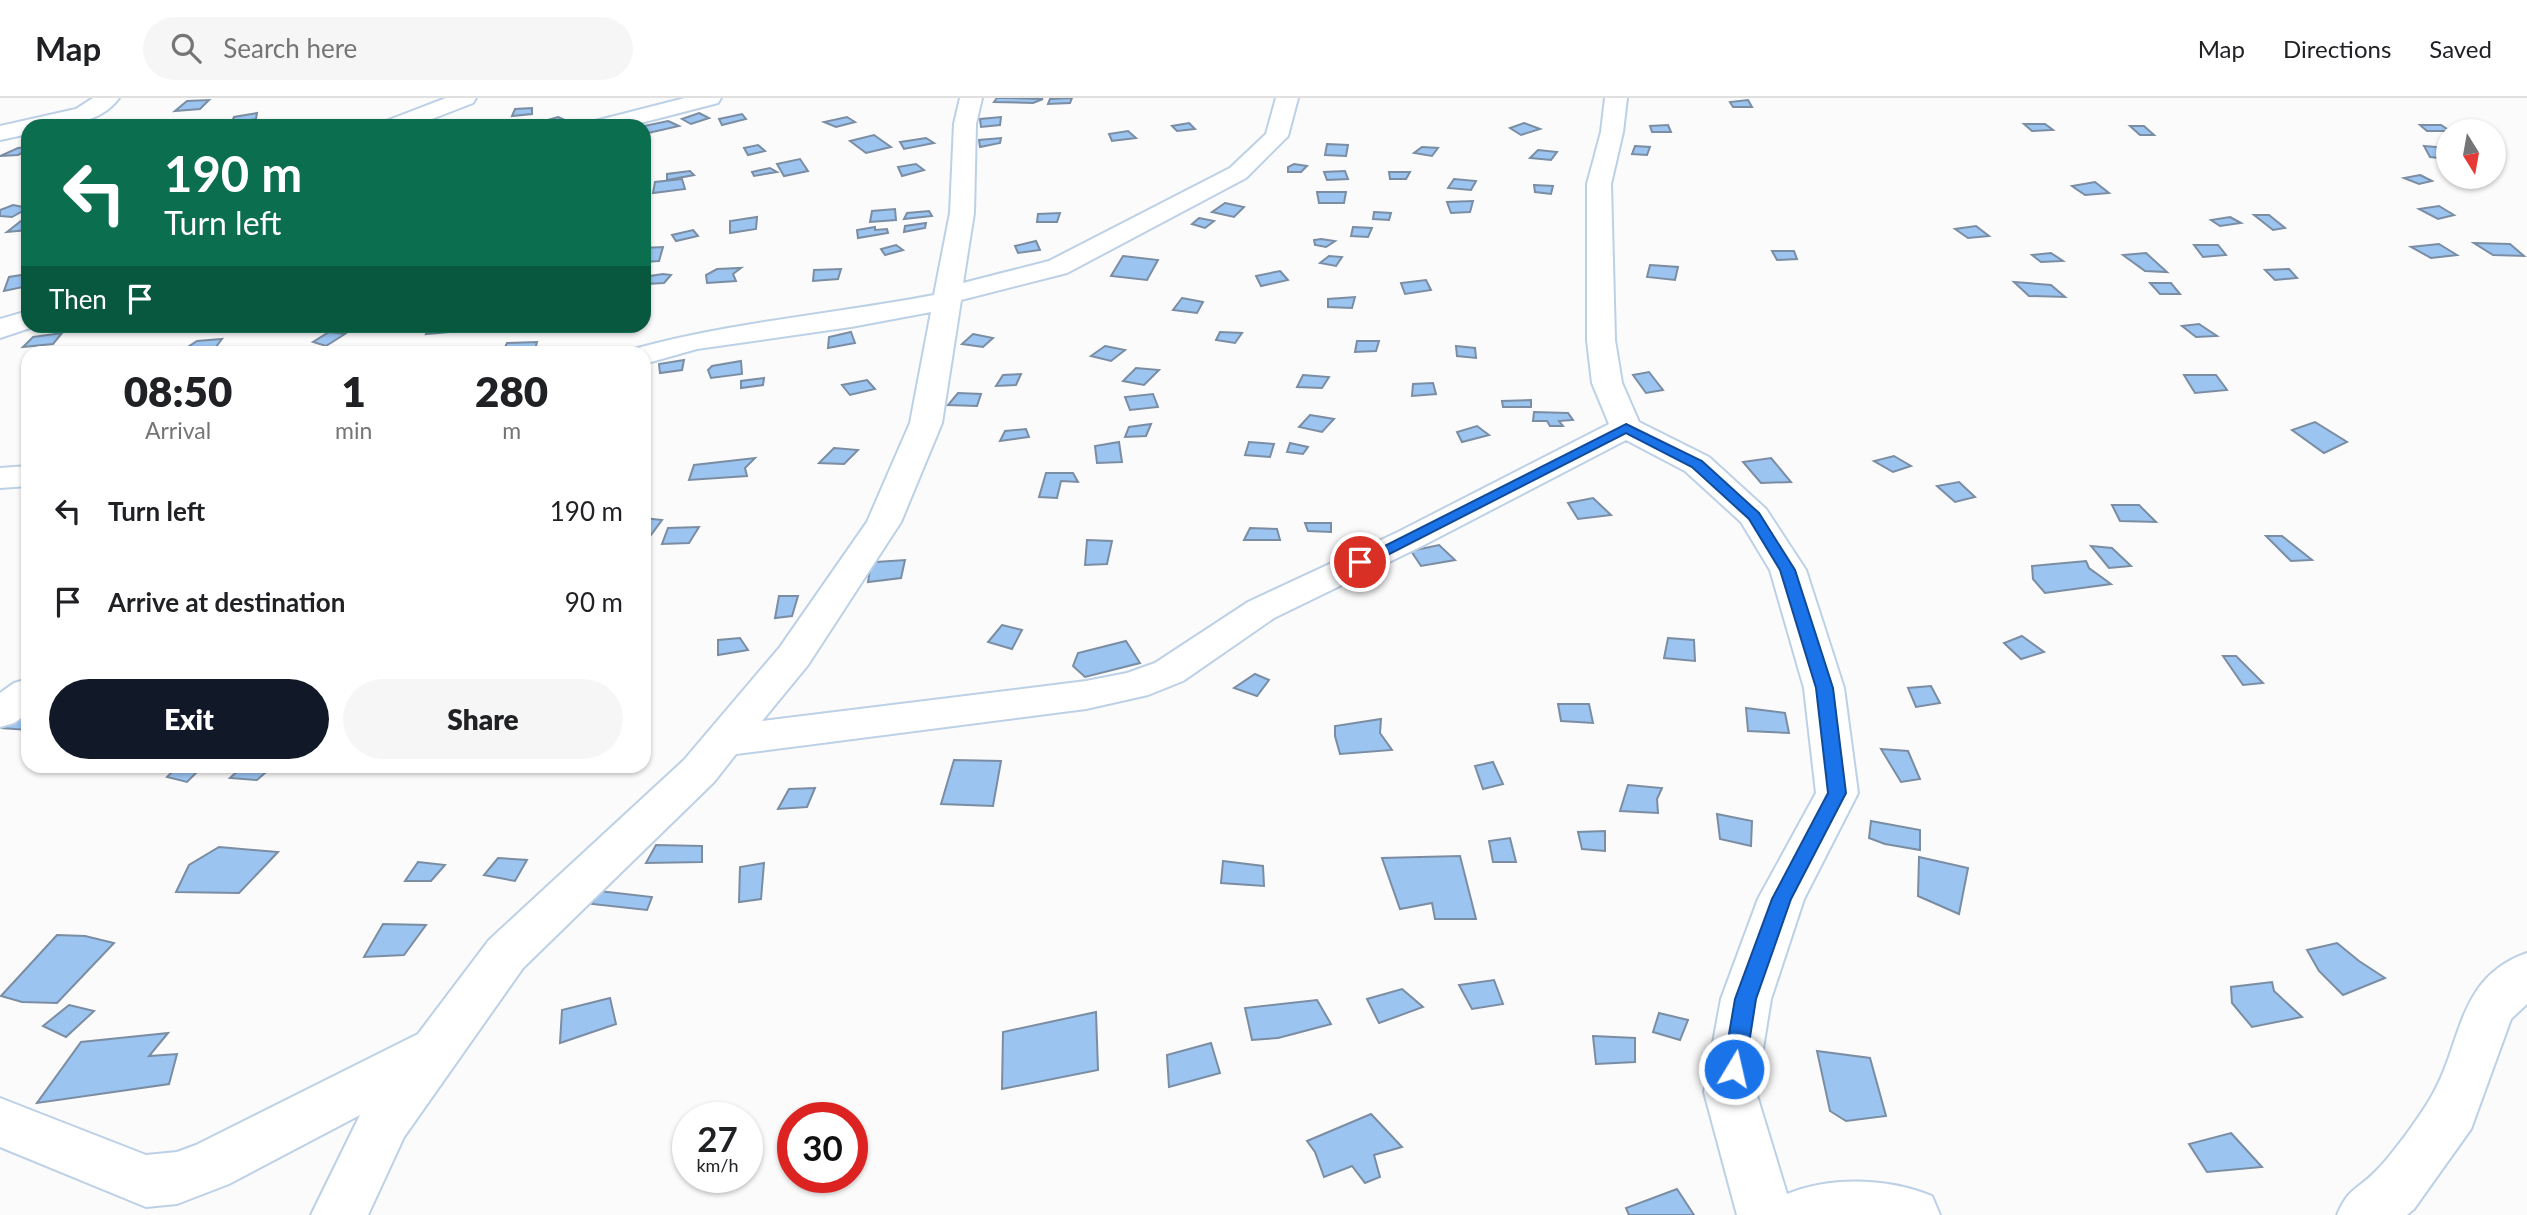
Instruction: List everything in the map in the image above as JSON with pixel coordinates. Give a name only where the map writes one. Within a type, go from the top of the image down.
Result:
[{"type":"street","points":[[62,119],[83,114],[108,98]]},
{"type":"street","points":[[412,119],[466,98]]},
{"type":"street","points":[[630,119],[710,98]]},
{"type":"street","points":[[338,1215],[385,1120],[506,954],[699,771],[794,656],[884,522],[926,423],[962,213],[965,124],[971,98]]},
{"type":"street","points":[[651,353],[695,341],[851,319],[948,298],[1058,267],[1238,173],[1278,136],[1287,98]]},
{"type":"street","points":[[1616,98],[1612,132],[1600,184],[1601,340],[1607,383],[1626,428],[1697,464],[1754,516],[1788,570],[1824,688],[1837,793],[1781,899],[1745,999],[1730,1092],[1765,1215]]},
{"type":"street","points":[[0,133],[21,128]]},
{"type":"street","points":[[0,141],[21,142]]},
{"type":"street","points":[[0,329],[21,322]]},
{"type":"street","points":[[723,741],[1086,695],[1134,685],[1169,672],[1261,610],[1410,539],[1626,428]]},
{"type":"street","points":[[0,478],[21,476]]},
{"type":"street","points":[[0,713],[21,698]]},
{"type":"street","points":[[2365,1215],[2396,1189],[2452,1112],[2491,1007],[2527,973]]},
{"type":"street","points":[[0,1122],[146,1181],[177,1178],[210,1166],[436,1050]]},
{"type":"street","points":[[1802,1215],[1857,1208],[1912,1215]]},
{"type":"building","points":[[997,98],[1043,99],[1033,103],[994,102]]},
{"type":"building","points":[[1072,98],[1070,103],[1048,104],[1050,99]]},
{"type":"building","points":[[209,100],[200,109],[175,111],[187,101]]},
{"type":"building","points":[[1748,100],[1752,107],[1733,107],[1730,102]]},
{"type":"building","points":[[532,108],[532,114],[512,116],[515,109]]},
{"type":"building","points":[[257,113],[256,119],[233,119]]},
{"type":"building","points":[[699,113],[709,118],[691,124],[682,119]]},
{"type":"building","points":[[742,114],[746,119],[722,125],[719,119]]},
{"type":"building","points":[[847,117],[855,122],[836,127],[824,122]]},
{"type":"building","points":[[1001,117],[1000,125],[981,127],[980,119]]},
{"type":"building","points":[[668,121],[679,126],[651,132],[651,125]]},
{"type":"building","points":[[1189,123],[1195,129],[1177,131],[1172,126]]},
{"type":"building","points":[[1524,123],[1540,129],[1521,135],[1510,128]]},
{"type":"building","points":[[2024,124],[2045,124],[2053,130],[2032,131]]},
{"type":"building","points":[[1668,125],[1671,132],[1652,132],[1650,126]]},
{"type":"building","points":[[2420,125],[2436,125],[2436,131],[2427,131]]},
{"type":"building","points":[[2130,126],[2144,126],[2154,135],[2140,135]]},
{"type":"building","points":[[1128,131],[1136,138],[1112,141],[1109,134]]},
{"type":"building","points":[[874,135],[891,147],[866,153],[850,141]]},
{"type":"building","points":[[926,138],[934,143],[904,149],[900,142]]},
{"type":"building","points":[[1001,138],[1000,143],[980,147],[979,140]]},
{"type":"building","points":[[1327,144],[1348,145],[1346,156],[1325,155]]},
{"type":"building","points":[[758,145],[765,151],[748,155],[744,148]]},
{"type":"building","points":[[1635,146],[1650,147],[1647,155],[1632,154]]},
{"type":"building","points":[[2424,146],[2436,147],[2436,158],[2430,157]]},
{"type":"building","points":[[1422,147],[1438,148],[1432,156],[1414,153]]},
{"type":"building","points":[[21,148],[21,154],[18,155],[0,156]]},
{"type":"building","points":[[1538,150],[1557,152],[1551,160],[1530,158]]},
{"type":"building","points":[[800,159],[808,171],[784,176],[777,164]]},
{"type":"building","points":[[916,164],[924,170],[902,176],[898,167]]},
{"type":"building","points":[[1294,164],[1307,166],[1301,172],[1288,172],[1288,167]]},
{"type":"building","points":[[770,168],[777,172],[754,176],[752,172]]},
{"type":"building","points":[[690,171],[694,175],[667,180],[667,174]]},
{"type":"building","points":[[1345,171],[1348,179],[1327,180],[1324,172]]},
{"type":"building","points":[[1389,172],[1410,172],[1406,179],[1390,179]]},
{"type":"building","points":[[2420,175],[2432,181],[2419,184],[2404,178]]},
{"type":"building","points":[[682,179],[685,189],[653,193],[655,182]]},
{"type":"building","points":[[1454,179],[1476,181],[1471,190],[1448,188]]},
{"type":"building","points":[[2095,182],[2109,193],[2085,195],[2072,186]]},
{"type":"building","points":[[1534,185],[1553,186],[1551,194],[1535,192]]},
{"type":"building","points":[[1317,192],[1346,192],[1344,203],[1319,203]]},
{"type":"building","points":[[1473,201],[1470,212],[1451,213],[1447,202]]},
{"type":"building","points":[[1225,203],[1244,207],[1234,217],[1212,212]]},
{"type":"building","points":[[13,205],[21,207],[21,212],[12,217],[0,216],[0,210]]},
{"type":"building","points":[[2439,206],[2454,215],[2438,219],[2419,209]]},
{"type":"building","points":[[895,209],[896,220],[870,222],[872,211]]},
{"type":"building","points":[[929,211],[932,216],[904,219],[907,213]]},
{"type":"building","points":[[1374,212],[1391,213],[1389,220],[1373,219]]},
{"type":"building","points":[[1060,213],[1057,222],[1037,222],[1038,214]]},
{"type":"building","points":[[2254,215],[2269,215],[2285,228],[2273,230]]},
{"type":"building","points":[[757,217],[756,229],[730,233],[730,221]]},
{"type":"building","points":[[2230,217],[2241,223],[2220,226],[2211,220]]},
{"type":"building","points":[[1199,218],[1214,221],[1205,228],[1192,224]]},
{"type":"building","points":[[21,221],[21,231],[7,232]]},
{"type":"building","points":[[926,223],[925,228],[904,232],[905,226]]},
{"type":"building","points":[[1976,226],[1989,236],[1968,238],[1955,229]]},
{"type":"building","points":[[875,227],[875,230],[887,229],[888,233],[858,238],[857,230]]},
{"type":"building","points":[[1353,227],[1372,228],[1368,237],[1351,236]]},
{"type":"building","points":[[693,230],[698,236],[676,241],[672,235]]},
{"type":"building","points":[[1314,240],[1335,241],[1326,247],[1315,245]]},
{"type":"building","points":[[1036,241],[1040,250],[1018,253],[1015,246]]},
{"type":"building","points":[[2474,243],[2510,244],[2524,256],[2493,255]]},
{"type":"building","points":[[2439,244],[2457,255],[2431,258],[2411,247]]},
{"type":"building","points":[[896,245],[903,250],[885,255],[881,249]]},
{"type":"building","points":[[2194,245],[2218,245],[2226,255],[2203,257]]},
{"type":"building","points":[[663,247],[659,261],[651,262],[651,248]]},
{"type":"building","points":[[1772,251],[1794,251],[1797,259],[1777,260]]},
{"type":"building","points":[[2051,253],[2063,261],[2041,262],[2032,255]]},
{"type":"building","points":[[2146,253],[2167,272],[2145,271],[2123,255]]},
{"type":"building","points":[[1123,256],[1158,260],[1147,280],[1111,276]]},
{"type":"building","points":[[1329,256],[1342,257],[1336,266],[1320,263]]},
{"type":"building","points":[[1650,265],[1678,267],[1675,280],[1647,277]]},
{"type":"building","points":[[741,268],[733,274],[736,281],[707,283],[706,275],[717,269]]},
{"type":"building","points":[[841,269],[838,279],[813,281],[814,270]]},
{"type":"building","points":[[2289,269],[2297,278],[2275,280],[2265,270]]},
{"type":"building","points":[[1280,271],[1288,280],[1261,286],[1256,276]]},
{"type":"building","points":[[21,275],[21,287],[4,291],[9,277]]},
{"type":"building","points":[[671,275],[664,283],[651,284],[651,276]]},
{"type":"building","points":[[1426,280],[1431,290],[1405,294],[1401,283]]},
{"type":"building","points":[[2014,282],[2051,285],[2065,297],[2029,296]]},
{"type":"building","points":[[2150,283],[2171,283],[2180,294],[2160,294]]},
{"type":"building","points":[[1355,297],[1352,308],[1328,307],[1328,299]]},
{"type":"building","points":[[1182,298],[1203,302],[1197,313],[1173,310]]},
{"type":"building","points":[[2199,324],[2217,336],[2196,337],[2182,326]]},
{"type":"building","points":[[851,332],[855,343],[828,348],[829,337]]},
{"type":"building","points":[[1220,332],[1242,333],[1235,343],[1216,340]]},
{"type":"building","points":[[62,333],[53,344],[24,346],[33,337]]},
{"type":"building","points":[[327,333],[345,334],[326,346],[313,342]]},
{"type":"building","points":[[973,334],[993,338],[983,347],[962,344]]},
{"type":"building","points":[[222,339],[217,346],[189,346],[197,341]]},
{"type":"building","points":[[1357,341],[1379,341],[1376,351],[1355,352]]},
{"type":"building","points":[[537,342],[536,346],[506,346],[507,343]]},
{"type":"building","points":[[1105,346],[1125,350],[1111,361],[1091,356]]},
{"type":"building","points":[[1456,346],[1475,348],[1476,358],[1457,356]]},
{"type":"building","points":[[684,360],[682,370],[660,373],[659,364]]},
{"type":"building","points":[[741,361],[742,374],[711,378],[708,370],[712,366]]},
{"type":"building","points":[[1136,368],[1159,370],[1144,385],[1123,381]]},
{"type":"building","points":[[1649,372],[1663,390],[1646,393],[1633,375]]},
{"type":"building","points":[[1021,374],[1016,385],[996,386],[1003,375]]},
{"type":"building","points":[[1303,375],[1329,377],[1322,388],[1297,387]]},
{"type":"building","points":[[2184,375],[2216,375],[2227,390],[2195,393]]},
{"type":"building","points":[[764,378],[763,385],[741,388],[741,381]]},
{"type":"building","points":[[867,380],[875,389],[850,395],[842,385]]},
{"type":"building","points":[[1433,383],[1436,394],[1412,396],[1413,384]]},
{"type":"building","points":[[958,393],[981,394],[977,406],[948,405]]},
{"type":"building","points":[[1153,394],[1158,407],[1130,410],[1125,397]]},
{"type":"building","points":[[1531,400],[1531,407],[1503,407],[1502,401]]},
{"type":"building","points":[[1534,412],[1568,413],[1573,420],[1559,421],[1563,426],[1550,426],[1547,421],[1533,421]]},
{"type":"building","points":[[1310,415],[1334,419],[1322,432],[1299,427]]},
{"type":"building","points":[[2315,422],[2347,442],[2324,453],[2292,430]]},
{"type":"building","points":[[1151,424],[1146,436],[1125,437],[1129,427]]},
{"type":"building","points":[[1477,426],[1489,435],[1462,442],[1457,432]]},
{"type":"building","points":[[1026,429],[1029,437],[1000,441],[1005,431]]},
{"type":"building","points":[[1119,442],[1122,462],[1097,463],[1095,446]]},
{"type":"building","points":[[1249,442],[1274,444],[1270,457],[1245,455]]},
{"type":"building","points":[[1290,443],[1308,447],[1303,454],[1287,452]]},
{"type":"building","points":[[834,448],[858,450],[844,464],[819,463]]},
{"type":"building","points":[[1894,456],[1911,466],[1893,472],[1874,461]]},
{"type":"building","points":[[755,458],[745,468],[747,476],[689,480],[694,465]]},
{"type":"building","points":[[1771,458],[1791,482],[1761,483],[1743,462]]},
{"type":"building","points":[[1046,473],[1073,473],[1078,482],[1061,481],[1057,498],[1039,497]]},
{"type":"building","points":[[1959,482],[1975,497],[1955,502],[1937,486]]},
{"type":"building","points":[[1593,498],[1611,515],[1578,519],[1568,503]]},
{"type":"building","points":[[2112,505],[2139,505],[2156,522],[2120,521]]},
{"type":"building","points":[[651,519],[662,520],[651,535]]},
{"type":"building","points":[[1305,523],[1331,523],[1331,532],[1308,531]]},
{"type":"building","points":[[699,527],[689,543],[662,544],[668,528]]},
{"type":"building","points":[[1250,528],[1277,529],[1280,540],[1244,540]]},
{"type":"building","points":[[2266,536],[2282,536],[2312,560],[2291,561]]},
{"type":"building","points":[[1087,540],[1112,541],[1107,564],[1085,565]]},
{"type":"building","points":[[1439,545],[1455,560],[1421,566],[1411,551]]},
{"type":"building","points":[[2091,546],[2112,548],[2131,566],[2109,568]]},
{"type":"building","points":[[905,560],[901,578],[868,582],[870,569],[876,562]]},
{"type":"building","points":[[2086,561],[2089,568],[2111,584],[2045,593],[2033,579],[2032,566]]},
{"type":"building","points":[[779,596],[798,596],[792,616],[775,618]]},
{"type":"building","points":[[1002,625],[1022,630],[1012,649],[988,642]]},
{"type":"building","points":[[2022,636],[2044,652],[2021,659],[2004,643]]},
{"type":"building","points":[[740,638],[748,650],[718,655],[718,640]]},
{"type":"building","points":[[1668,638],[1694,640],[1695,661],[1664,658]]},
{"type":"building","points":[[1126,641],[1140,663],[1085,677],[1073,666],[1078,653]]},
{"type":"building","points":[[2223,656],[2236,656],[2263,683],[2243,685]]},
{"type":"building","points":[[1255,674],[1269,680],[1257,696],[1234,688]]},
{"type":"building","points":[[1931,686],[1940,703],[1916,707],[1908,688]]},
{"type":"building","points":[[1558,704],[1589,704],[1593,723],[1561,721]]},
{"type":"building","points":[[1746,708],[1785,713],[1789,733],[1748,731]]},
{"type":"building","points":[[21,714],[21,730],[0,728],[0,719]]},
{"type":"building","points":[[1381,719],[1380,733],[1392,750],[1340,754],[1335,726]]},
{"type":"building","points":[[1881,749],[1908,751],[1920,779],[1901,782]]},
{"type":"building","points":[[954,760],[1001,761],[993,806],[941,804]]},
{"type":"building","points":[[1493,762],[1503,784],[1483,789],[1475,766]]},
{"type":"building","points":[[171,773],[196,773],[187,782],[167,777]]},
{"type":"building","points":[[235,773],[265,773],[257,780],[230,778]]},
{"type":"building","points":[[1628,785],[1662,788],[1657,799],[1658,813],[1620,811]]},
{"type":"building","points":[[815,788],[807,807],[778,809],[789,789]]},
{"type":"building","points":[[1717,814],[1752,821],[1751,846],[1720,839]]},
{"type":"building","points":[[1871,821],[1920,830],[1920,850],[1885,844],[1869,838]]},
{"type":"building","points":[[1605,831],[1605,851],[1582,849],[1578,832]]},
{"type":"building","points":[[1510,838],[1516,862],[1493,862],[1489,841]]},
{"type":"building","points":[[656,845],[702,846],[702,862],[646,863]]},
{"type":"building","points":[[219,847],[278,852],[239,893],[176,892],[189,865]]},
{"type":"building","points":[[1460,856],[1476,919],[1435,919],[1432,903],[1400,909],[1382,858]]},
{"type":"building","points":[[1919,857],[1968,868],[1959,914],[1918,896]]},
{"type":"building","points":[[498,858],[527,860],[515,881],[484,875]]},
{"type":"building","points":[[1223,861],[1263,866],[1264,886],[1221,883]]},
{"type":"building","points":[[418,862],[445,865],[431,881],[405,881]]},
{"type":"building","points":[[764,863],[761,899],[739,902],[740,867]]},
{"type":"building","points":[[599,891],[652,897],[647,910],[592,904]]},
{"type":"building","points":[[383,924],[426,925],[404,955],[364,957]]},
{"type":"building","points":[[57,935],[85,936],[114,943],[57,1003],[22,1002],[1,996]]},
{"type":"building","points":[[2337,943],[2385,978],[2343,995],[2319,971],[2307,950]]},
{"type":"building","points":[[1494,980],[1503,1004],[1472,1009],[1459,985]]},
{"type":"building","points":[[2272,982],[2274,991],[2302,1017],[2252,1027],[2232,1003],[2231,987]]},
{"type":"building","points":[[1402,989],[1423,1007],[1379,1023],[1367,999]]},
{"type":"building","points":[[610,998],[616,1024],[560,1043],[562,1010]]},
{"type":"building","points":[[1317,1000],[1331,1024],[1278,1038],[1252,1040],[1245,1008]]},
{"type":"building","points":[[69,1005],[94,1011],[66,1037],[43,1026]]},
{"type":"building","points":[[1096,1012],[1098,1070],[1002,1089],[1003,1032]]},
{"type":"building","points":[[1659,1013],[1688,1020],[1680,1040],[1653,1032]]},
{"type":"building","points":[[168,1033],[149,1056],[177,1054],[169,1084],[37,1103],[81,1042]]},
{"type":"building","points":[[1593,1036],[1635,1038],[1635,1062],[1596,1064]]},
{"type":"building","points":[[1211,1043],[1220,1073],[1169,1087],[1167,1055]]},
{"type":"building","points":[[1817,1051],[1870,1058],[1886,1116],[1846,1121],[1830,1111]]},
{"type":"building","points":[[1371,1114],[1402,1147],[1374,1155],[1380,1177],[1365,1183],[1352,1166],[1324,1177],[1315,1152],[1307,1141]]},
{"type":"building","points":[[2231,1133],[2262,1167],[2207,1172],[2189,1144]]},
{"type":"building","points":[[1677,1189],[1694,1215],[1629,1215],[1626,1208]]},
{"type":"route","points":[[1360,562],[1626,428],[1697,464],[1754,516],[1788,570],[1824,688],[1837,793],[1781,899],[1745,999],[1734,1069]]}]
